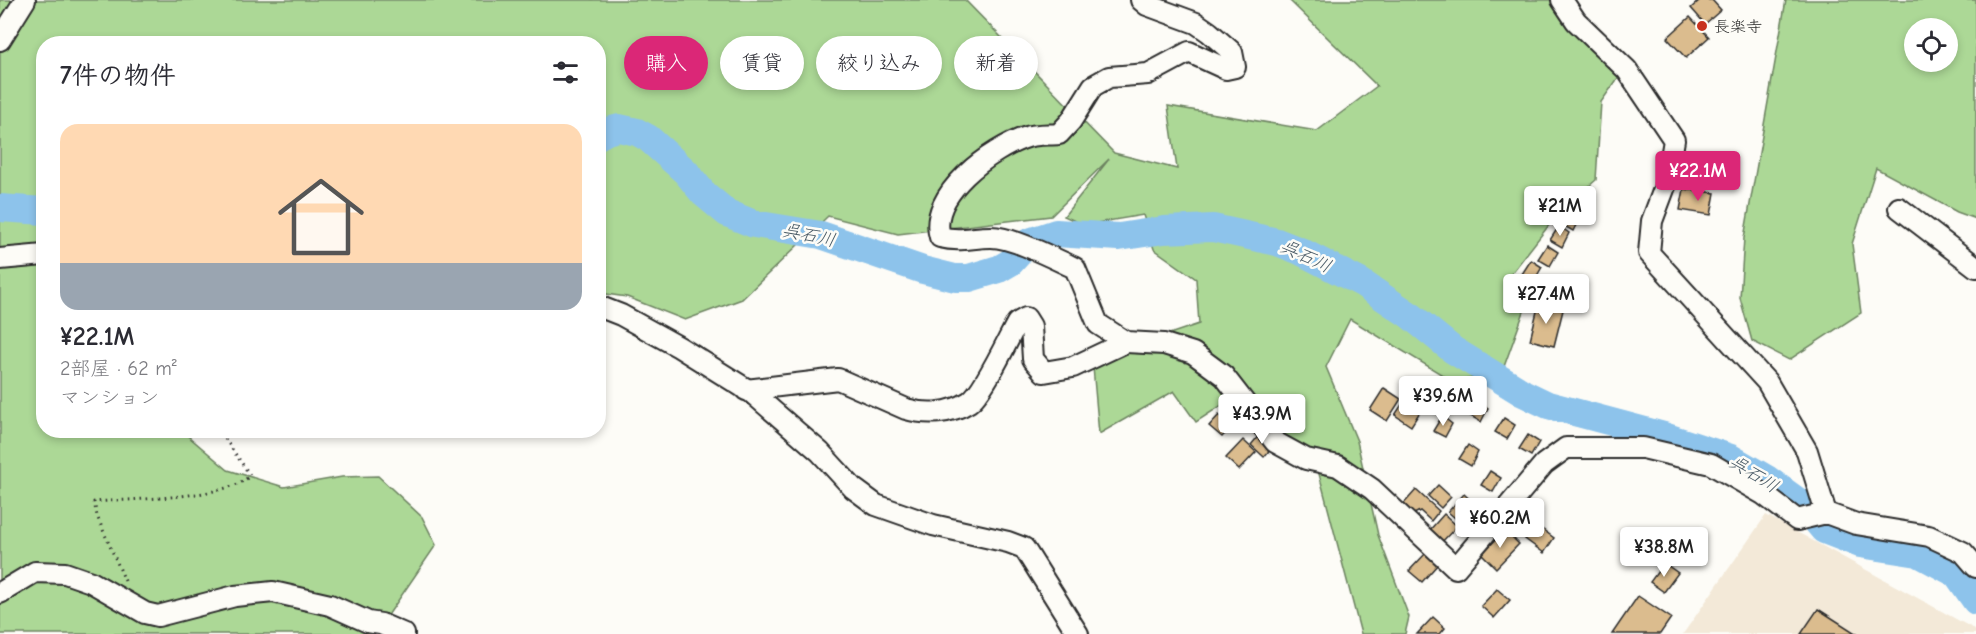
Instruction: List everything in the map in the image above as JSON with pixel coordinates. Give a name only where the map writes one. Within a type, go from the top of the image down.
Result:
[{"type":"street","points":[[0,40],[25,0]]},
{"type":"street","points":[[1126,342],[1098,324],[1075,268],[1034,249],[993,236],[956,241],[940,237],[937,227],[945,200],[962,178],[988,157],[1028,136],[1059,134],[1071,121],[1093,86],[1109,77],[1148,74],[1189,52],[1226,69],[1235,67],[1232,52],[1209,32],[1196,23],[1147,5],[1142,0]]},
{"type":"street","points":[[1562,0],[1576,21],[1626,70],[1674,140],[1667,181],[1652,221],[1649,253],[1767,382],[1807,451],[1824,514]]},
{"type":"street","points":[[1899,208],[1976,267]]},
{"type":"street","points":[[0,260],[36,256]]},
{"type":"street","points":[[606,309],[679,347],[746,390],[820,452],[853,488],[876,505],[933,525],[1008,542],[1024,548],[1078,634]]},
{"type":"street","points":[[746,390],[838,379],[906,409],[936,414],[969,402],[982,388],[1017,323],[1026,318],[1031,326],[1032,359],[1044,372],[1073,367],[1126,342],[1164,344],[1193,353],[1224,376],[1275,442],[1305,459],[1338,466],[1372,489],[1456,568],[1544,464],[1566,448],[1643,448],[1712,464],[1772,499],[1797,520],[1824,514],[1856,524],[1929,536],[1963,552],[1976,567]]},
{"type":"street","points":[[0,593],[35,572],[65,573],[91,582],[145,613],[158,616],[235,596],[273,592],[330,605],[368,622],[381,624],[405,634]]},
{"type":"path","points":[[129,590],[97,516],[94,502],[173,498],[231,487],[246,481],[250,475],[225,438]]},
{"type":"shaded area","points":[[1766,515],[1976,630],[1976,634],[1683,634]]},
{"type":"green space","points":[[0,0],[965,0],[1000,36],[954,36],[954,90],[1038,90],[1038,75],[1114,153],[1177,169],[1168,106],[1317,131],[1377,86],[1289,0],[1562,0],[1628,64],[1601,102],[1596,180],[1560,211],[1511,274],[1526,306],[1502,372],[1454,382],[1350,319],[1326,367],[1357,441],[1378,535],[1409,617],[1405,634],[1361,634],[1318,470],[1239,394],[1196,422],[1174,391],[1099,434],[1093,367],[1143,343],[1199,324],[1196,279],[1154,249],[1143,215],[1084,225],[1064,216],[1109,159],[1051,216],[898,234],[828,216],[742,299],[685,320],[627,297],[606,294],[606,36],[36,36],[36,438],[190,438],[228,470],[284,487],[342,477],[378,476],[422,517],[436,545],[382,624],[396,634],[0,634]]},
{"type":"green space","points":[[1786,0],[1976,0],[1976,219],[1957,212],[1876,168],[1852,244],[1861,313],[1789,360],[1752,341],[1740,298],[1744,238]]},
{"type":"building","points":[[1700,0],[1712,0],[1721,10],[1705,24],[1691,8]]},
{"type":"building","points":[[1690,17],[1709,37],[1686,58],[1667,38]]},
{"type":"building","points":[[1684,189],[1715,193],[1711,215],[1680,210]]},
{"type":"building","points":[[1570,210],[1580,217],[1573,231],[1561,224]]},
{"type":"building","points":[[1559,226],[1569,233],[1562,247],[1550,240]]},
{"type":"building","points":[[1547,245],[1558,252],[1550,266],[1538,259]]},
{"type":"building","points":[[1531,260],[1542,267],[1534,281],[1522,274]]},
{"type":"building","points":[[1539,303],[1563,310],[1554,346],[1530,340]]},
{"type":"building","points":[[1384,388],[1401,399],[1387,421],[1370,410]]},
{"type":"building","points":[[1409,394],[1425,404],[1411,426],[1395,415]]},
{"type":"building","points":[[1478,401],[1488,408],[1481,422],[1469,415]]},
{"type":"building","points":[[1219,415],[1232,426],[1222,437],[1209,426]]},
{"type":"building","points":[[1442,416],[1452,424],[1445,437],[1433,431]]},
{"type":"building","points":[[1504,418],[1515,425],[1507,439],[1495,432]]},
{"type":"building","points":[[1260,434],[1273,446],[1264,457],[1251,445]]},
{"type":"building","points":[[1528,435],[1539,442],[1531,456],[1519,449]]},
{"type":"building","points":[[1243,440],[1256,452],[1239,470],[1226,458]]},
{"type":"building","points":[[1468,445],[1478,452],[1471,466],[1459,459]]},
{"type":"building","points":[[1490,471],[1501,478],[1493,492],[1481,485]]},
{"type":"building","points":[[1438,485],[1451,497],[1441,508],[1428,496]]},
{"type":"building","points":[[1416,490],[1439,511],[1431,521],[1420,511],[1412,515],[1400,508]]},
{"type":"building","points":[[1464,494],[1477,506],[1461,523],[1448,512]]},
{"type":"building","points":[[1522,508],[1534,520],[1520,535],[1507,524]]},
{"type":"building","points":[[1444,514],[1457,526],[1440,544],[1428,532]]},
{"type":"building","points":[[1535,524],[1554,538],[1544,553],[1525,539]]},
{"type":"building","points":[[1505,530],[1519,544],[1496,568],[1482,554]]},
{"type":"building","points":[[1682,533],[1696,543],[1682,562],[1668,552]]},
{"type":"building","points":[[1426,553],[1438,564],[1422,582],[1409,571]]},
{"type":"building","points":[[1664,563],[1678,573],[1664,592],[1650,582]]},
{"type":"building","points":[[1497,589],[1510,600],[1494,618],[1481,606]]},
{"type":"building","points":[[1638,596],[1671,618],[1660,634],[1612,634]]},
{"type":"building","points":[[1818,609],[1857,634],[1801,634]]},
{"type":"building","points":[[1433,617],[1445,628],[1440,634],[1417,634]]},
{"type":"waterway","name":"呉石川","points":[[606,132],[619,128],[637,132],[648,138],[686,172],[703,193],[727,213],[754,224],[821,235],[923,270],[955,278],[969,278],[999,269],[1011,262],[1029,242],[1056,233],[1119,237],[1164,230],[1213,228],[1277,242],[1300,251],[1362,283],[1411,316],[1453,350],[1523,393],[1548,405],[1664,436],[1731,458],[1767,479],[1803,505],[1824,530],[1860,544],[1918,553],[1957,574],[1976,601]]},
{"type":"waterway","name":"呉石川","points":[[0,208],[36,210]]},
{"type":"place","name":"長楽寺","points":[[1702,26]]}]
